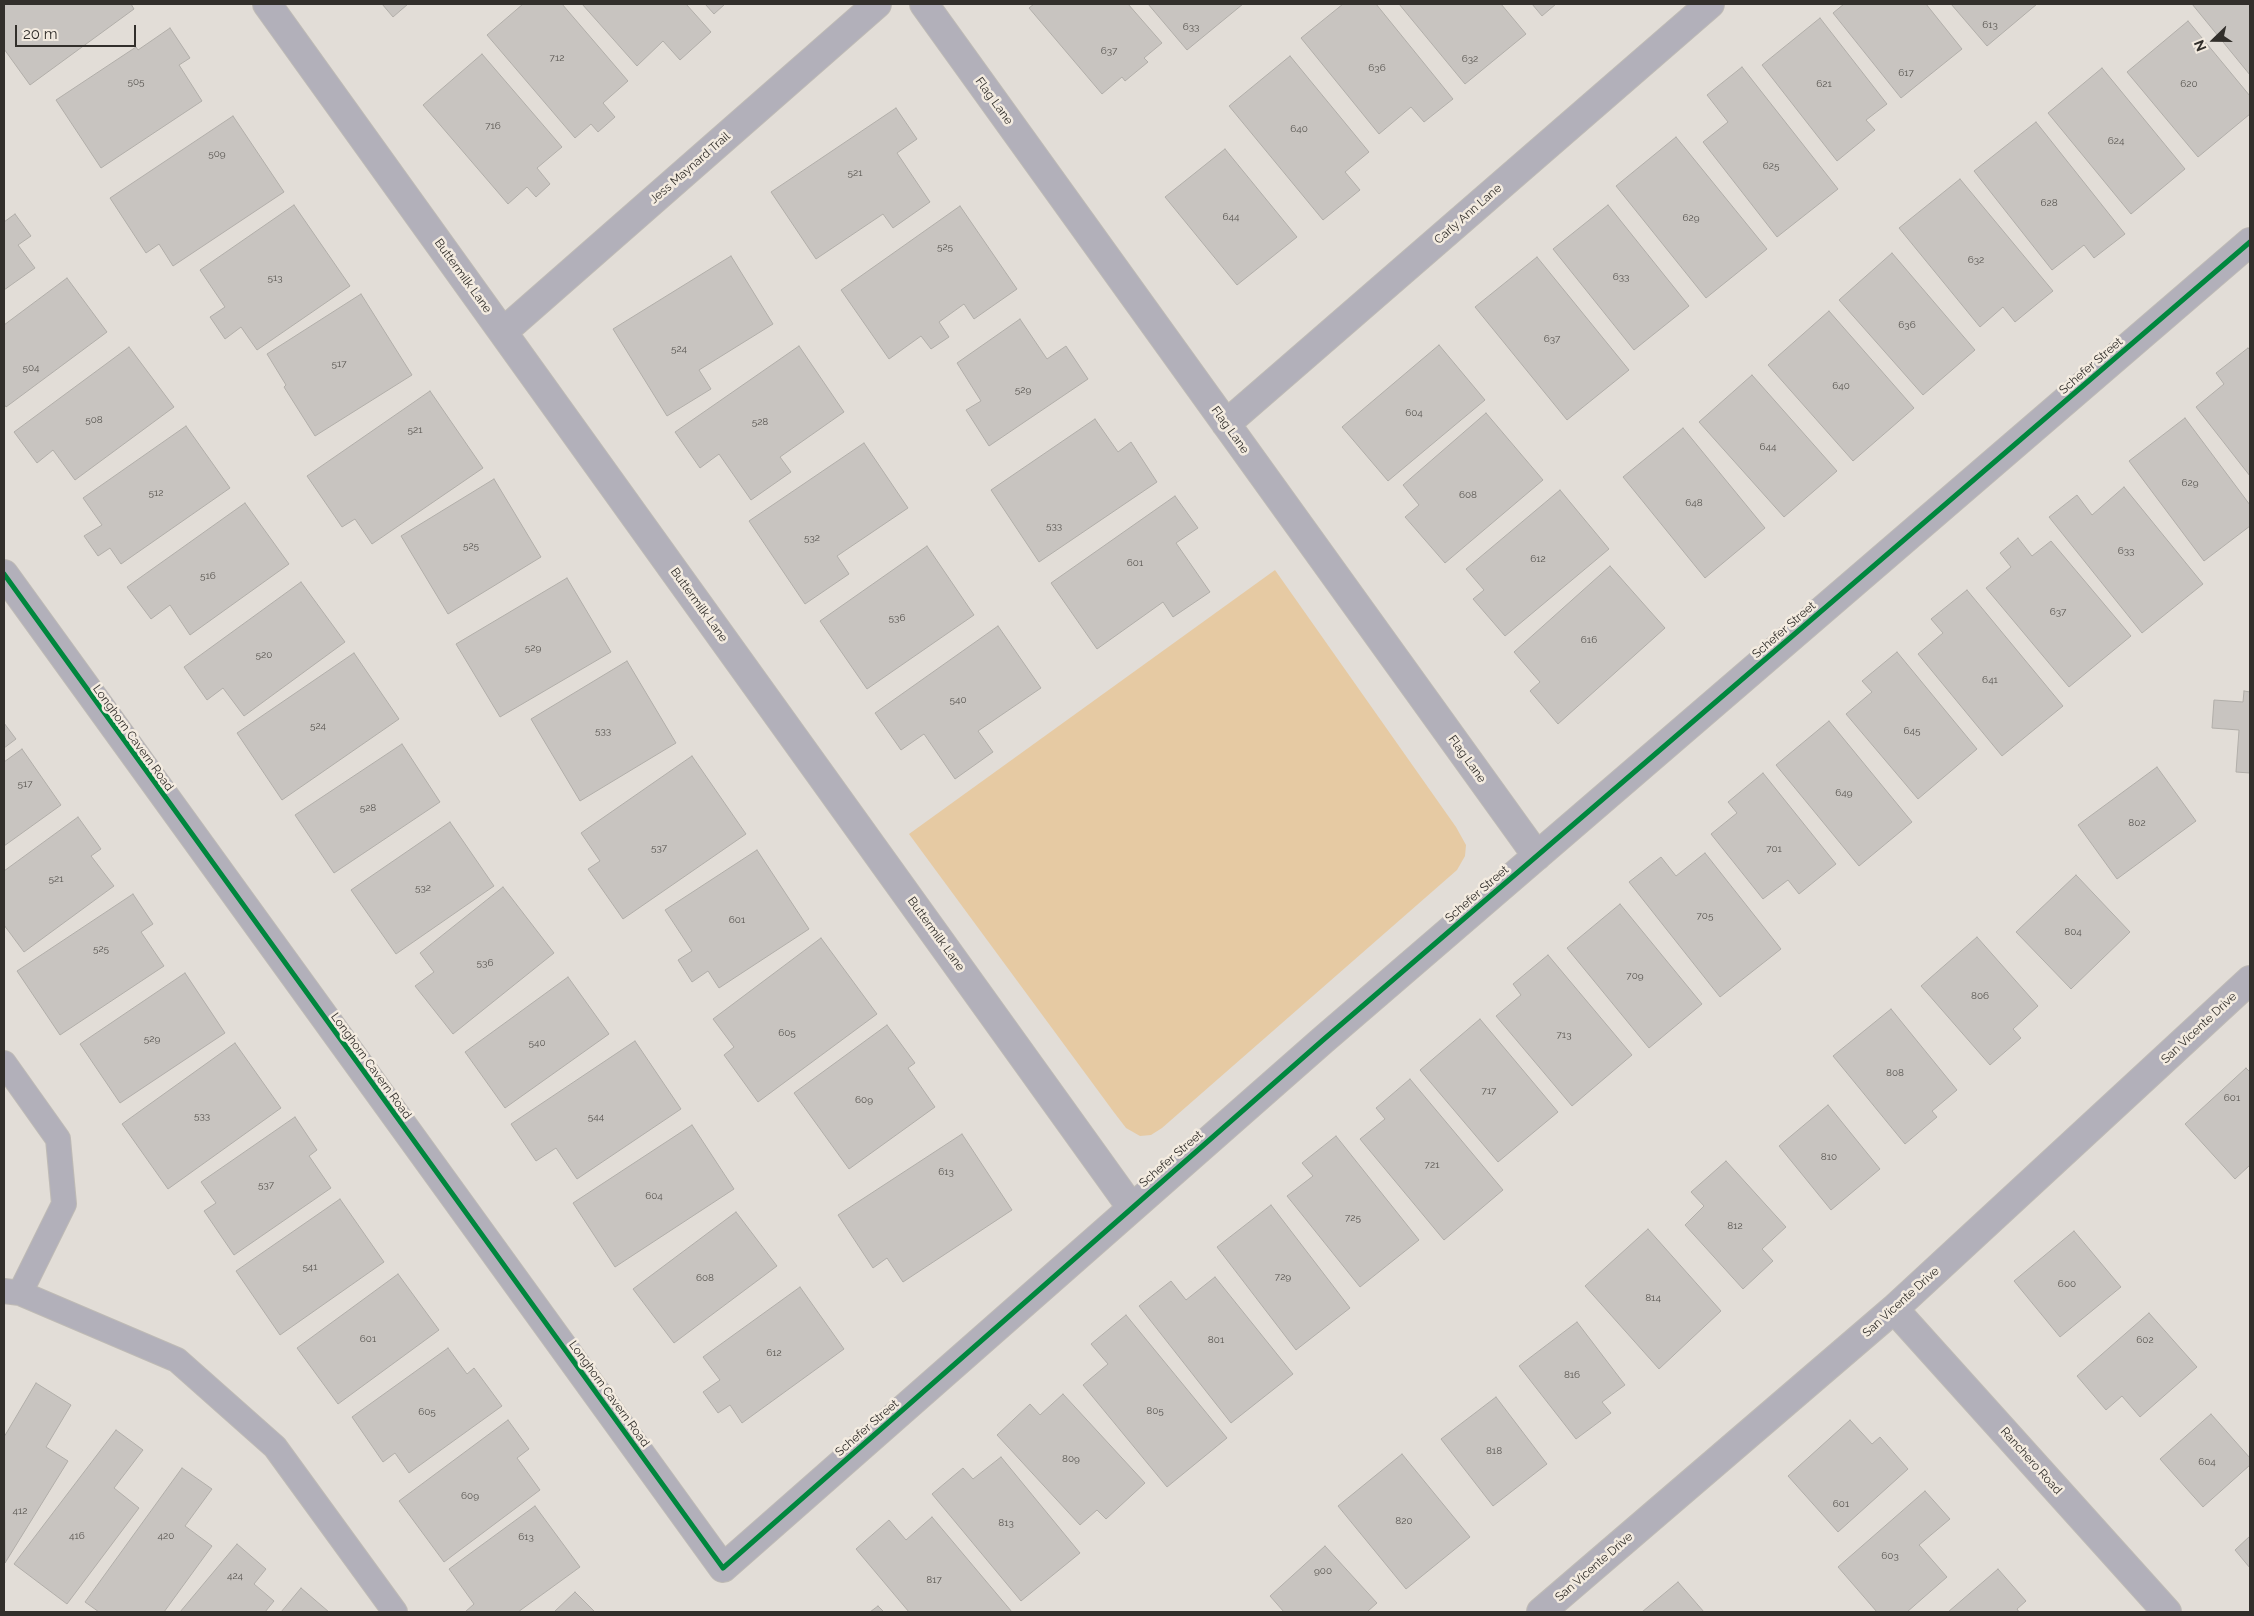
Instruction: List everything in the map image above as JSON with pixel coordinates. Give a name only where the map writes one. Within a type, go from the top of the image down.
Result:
[{"type":"street","name":"Buttermilk Lane","points":[[267,4],[1132,1207]]},
{"type":"street","name":"Jess Maynard Trail","points":[[503,332],[877,4]]},
{"type":"street","name":"Flag Lane","points":[[924,4],[1537,856]]},
{"type":"street","name":"Carly Ann Lane","points":[[1226,424],[1710,4]]},
{"type":"street","name":"Schefer Street","points":[[723,1568],[1132,1207],[2250,242]]},
{"type":"street","name":"Longhorn Cavern Road","points":[[4,574],[723,1568]]},
{"type":"street","name":"San Vicente Drive","points":[[1541,1612],[1894,1309],[2250,980]]},
{"type":"street","name":"Ranchero Road","points":[[1894,1309],[2167,1612]]},
{"type":"lane","points":[[4,1063],[58,1139],[64,1204],[12,1292],[177,1360],[275,1446],[395,1612]]},
{"type":"shaded area","points":[[1275,570],[1456,827],[1466,845],[1465,856],[1457,870],[1162,1128],[1151,1135],[1140,1136],[1126,1128],[909,834]]},
{"type":"building","points":[[4,4],[131,4],[134,9],[30,85],[4,49]]},
{"type":"building","points":[[382,4],[408,4],[393,17]]},
{"type":"building","points":[[523,4],[562,4],[628,81],[603,103],[615,117],[598,132],[591,124],[575,138],[487,35]]},
{"type":"building","points":[[582,4],[686,4],[711,32],[680,60],[663,41],[637,66]]},
{"type":"building","points":[[705,4],[725,4],[714,14]]},
{"type":"building","points":[[1034,4],[1128,4],[1162,43],[1144,58],[1148,62],[1125,81],[1122,77],[1102,94],[1029,8]]},
{"type":"building","points":[[1148,4],[1243,4],[1187,50]]},
{"type":"building","points":[[1343,4],[1376,4],[1453,99],[1424,122],[1411,107],[1379,134],[1301,38]]},
{"type":"building","points":[[1399,4],[1501,4],[1526,34],[1465,84]]},
{"type":"building","points":[[1532,4],[1556,4],[1542,16]]},
{"type":"building","points":[[1844,4],[1926,4],[1962,49],[1901,98],[1833,13]]},
{"type":"building","points":[[1951,4],[2037,4],[1987,46]]},
{"type":"building","points":[[2192,4],[2250,4],[2250,75]]},
{"type":"building","points":[[1820,18],[1887,104],[1866,120],[1875,130],[1837,161],[1762,65]]},
{"type":"building","points":[[2188,21],[2250,96],[2250,114],[2198,157],[2127,72]]},
{"type":"building","points":[[170,28],[190,58],[179,65],[202,101],[101,168],[56,100],[136,47],[138,50]]},
{"type":"building","points":[[482,54],[562,147],[537,168],[550,184],[536,197],[527,187],[508,204],[423,105]]},
{"type":"building","points":[[1290,56],[1369,152],[1345,172],[1360,190],[1323,220],[1229,106]]},
{"type":"building","points":[[1742,67],[1838,189],[1777,237],[1703,142],[1728,122],[1707,95]]},
{"type":"building","points":[[2102,68],[2185,169],[2131,214],[2048,113]]},
{"type":"building","points":[[896,108],[917,139],[897,153],[930,202],[893,228],[883,214],[816,259],[771,192]]},
{"type":"building","points":[[233,116],[284,192],[173,266],[159,244],[146,253],[110,198]]},
{"type":"building","points":[[2036,122],[2125,234],[2094,258],[2084,245],[2052,270],[1974,171]]},
{"type":"building","points":[[1676,137],[1767,249],[1706,298],[1616,186]]},
{"type":"building","points":[[1225,149],[1297,237],[1237,285],[1165,197]]},
{"type":"building","points":[[1960,179],[2053,291],[2015,322],[2003,307],[1980,327],[1899,228]]},
{"type":"building","points":[[294,205],[350,286],[257,350],[241,327],[225,339],[210,317],[225,307],[200,270]]},
{"type":"building","points":[[1608,205],[1689,306],[1634,350],[1553,249]]},
{"type":"building","points":[[960,206],[1017,289],[974,319],[964,304],[939,322],[949,337],[931,349],[921,336],[889,359],[841,290]]},
{"type":"building","points":[[15,214],[31,236],[18,245],[35,268],[4,290],[4,222]]},
{"type":"building","points":[[1892,253],[1975,350],[1923,395],[1839,300]]},
{"type":"building","points":[[731,256],[773,324],[699,370],[711,389],[667,416],[613,329]]},
{"type":"building","points":[[1537,257],[1629,370],[1567,420],[1475,307]]},
{"type":"building","points":[[67,278],[107,332],[6,407],[4,404],[4,325]]},
{"type":"building","points":[[361,294],[412,375],[315,436],[284,387],[286,385],[267,354]]},
{"type":"building","points":[[1829,311],[1914,408],[1853,461],[1768,365]]},
{"type":"building","points":[[1020,319],[1047,359],[1066,346],[1088,379],[989,446],[966,410],[981,401],[957,363]]},
{"type":"building","points":[[1439,345],[1485,400],[1388,481],[1342,427]]},
{"type":"building","points":[[799,346],[844,412],[780,457],[791,472],[751,500],[719,454],[700,468],[675,432]]},
{"type":"building","points":[[129,347],[174,407],[75,480],[53,450],[37,463],[14,432]]},
{"type":"building","points":[[2248,348],[2250,350],[2250,476],[2196,407],[2224,384],[2216,373]]},
{"type":"building","points":[[1752,375],[1837,471],[1784,517],[1699,422]]},
{"type":"building","points":[[430,391],[483,468],[372,544],[355,519],[342,527],[307,476]]},
{"type":"building","points":[[1486,413],[1543,480],[1445,563],[1405,517],[1419,505],[1403,485]]},
{"type":"building","points":[[2185,418],[2250,505],[2250,526],[2204,561],[2129,461]]},
{"type":"building","points":[[1095,419],[1118,452],[1131,442],[1157,482],[1039,562],[991,490]]},
{"type":"building","points":[[186,426],[230,488],[121,564],[110,548],[98,556],[84,536],[102,525],[83,498]]},
{"type":"building","points":[[1683,428],[1765,528],[1705,578],[1623,477]]},
{"type":"building","points":[[864,443],[908,508],[837,556],[849,574],[805,604],[749,521]]},
{"type":"building","points":[[494,479],[541,557],[448,614],[401,536]]},
{"type":"building","points":[[2124,487],[2203,584],[2142,633],[2049,517],[2077,495],[2092,515]]},
{"type":"building","points":[[1560,490],[1609,549],[1505,636],[1473,599],[1484,590],[1466,569]]},
{"type":"building","points":[[1175,496],[1198,528],[1176,543],[1210,592],[1173,617],[1163,602],[1097,649],[1051,583]]},
{"type":"building","points":[[245,503],[289,564],[190,635],[170,605],[151,619],[127,587]]},
{"type":"building","points":[[2018,538],[2032,556],[2051,541],[2131,636],[2069,687],[1986,588],[2011,567],[2000,553]]},
{"type":"building","points":[[927,546],[974,615],[867,689],[820,621]]},
{"type":"building","points":[[1610,566],[1665,628],[1558,724],[1530,691],[1540,682],[1514,652]]},
{"type":"building","points":[[567,578],[611,652],[500,717],[456,644]]},
{"type":"building","points":[[301,582],[345,642],[244,716],[223,688],[207,700],[184,667]]},
{"type":"building","points":[[1967,590],[2063,706],[2002,756],[1918,654],[1943,633],[1931,619]]},
{"type":"building","points":[[998,626],[1041,688],[978,731],[993,752],[955,779],[924,734],[901,750],[875,713]]},
{"type":"building","points":[[1897,652],[1977,749],[1918,799],[1846,714],[1872,692],[1862,681]]},
{"type":"building","points":[[354,653],[399,719],[282,800],[237,733]]},
{"type":"building","points":[[627,661],[676,743],[580,801],[531,719]]},
{"type":"building","points":[[2244,691],[2250,692],[2250,773],[2236,772],[2239,730],[2212,728],[2214,700],[2243,702]]},
{"type":"building","points":[[1829,721],[1912,822],[1859,866],[1776,765]]},
{"type":"building","points":[[4,723],[16,739],[4,748]]},
{"type":"building","points":[[402,744],[440,802],[334,873],[295,815]]},
{"type":"building","points":[[22,749],[61,805],[4,846],[4,762]]},
{"type":"building","points":[[692,756],[746,834],[623,919],[588,869],[600,861],[581,833]]},
{"type":"building","points":[[2157,767],[2196,821],[2117,879],[2078,825]]},
{"type":"building","points":[[1763,773],[1836,864],[1799,894],[1788,880],[1763,899],[1711,834],[1737,813],[1728,802]]},
{"type":"building","points":[[78,817],[101,849],[91,856],[114,886],[24,952],[4,925],[4,871]]},
{"type":"building","points":[[450,822],[494,886],[396,954],[351,890]]},
{"type":"building","points":[[757,850],[809,929],[719,988],[708,971],[692,982],[678,960],[692,951],[665,910]]},
{"type":"building","points":[[1705,853],[1781,949],[1720,997],[1629,882],[1661,857],[1676,876]]},
{"type":"building","points":[[2076,875],[2130,932],[2071,989],[2016,932]]},
{"type":"building","points":[[503,887],[554,953],[453,1034],[415,986],[434,972],[420,953]]},
{"type":"building","points":[[133,894],[153,924],[141,932],[164,966],[60,1035],[17,971]]},
{"type":"building","points":[[1620,904],[1702,1004],[1649,1048],[1567,948]]},
{"type":"building","points":[[1977,937],[2038,1006],[2013,1029],[2021,1038],[1990,1065],[1921,986]]},
{"type":"building","points":[[821,938],[877,1014],[758,1102],[724,1055],[734,1047],[713,1019]]},
{"type":"building","points":[[1548,955],[1632,1055],[1572,1106],[1496,1016],[1521,995],[1513,984]]},
{"type":"building","points":[[185,973],[225,1033],[120,1103],[80,1044]]},
{"type":"building","points":[[568,977],[609,1034],[505,1108],[465,1052]]},
{"type":"building","points":[[1891,1009],[1957,1090],[1932,1111],[1937,1117],[1905,1144],[1833,1056]]},
{"type":"building","points":[[1480,1019],[1558,1112],[1498,1162],[1420,1070]]},
{"type":"building","points":[[887,1025],[915,1063],[908,1068],[935,1107],[849,1169],[794,1093]]},
{"type":"building","points":[[635,1041],[681,1109],[577,1179],[556,1148],[536,1161],[511,1124]]},
{"type":"building","points":[[235,1043],[281,1108],[168,1189],[122,1124]]},
{"type":"building","points":[[2246,1068],[2250,1072],[2250,1165],[2235,1179],[2185,1124]]},
{"type":"building","points":[[1410,1079],[1503,1190],[1444,1240],[1360,1139],[1385,1119],[1376,1108]]},
{"type":"building","points":[[1828,1105],[1880,1169],[1831,1210],[1779,1146]]},
{"type":"building","points":[[295,1117],[317,1150],[309,1156],[331,1188],[234,1255],[204,1211],[216,1203],[201,1182]]},
{"type":"building","points":[[692,1125],[734,1189],[615,1267],[573,1203]]},
{"type":"building","points":[[962,1134],[1012,1210],[903,1282],[887,1258],[873,1268],[838,1215]]},
{"type":"building","points":[[1336,1136],[1419,1240],[1360,1287],[1287,1196],[1313,1176],[1302,1163]]},
{"type":"building","points":[[1726,1161],[1786,1227],[1762,1249],[1773,1261],[1743,1289],[1685,1225],[1704,1206],[1691,1192]]},
{"type":"building","points":[[340,1199],[384,1262],[280,1335],[236,1271]]},
{"type":"building","points":[[1271,1205],[1350,1308],[1296,1350],[1217,1247]]},
{"type":"building","points":[[736,1212],[777,1266],[674,1343],[633,1289]]},
{"type":"building","points":[[1648,1229],[1721,1311],[1659,1369],[1585,1286]]},
{"type":"building","points":[[2074,1231],[2121,1287],[2060,1337],[2014,1281]]},
{"type":"building","points":[[398,1274],[439,1330],[338,1404],[297,1348]]},
{"type":"building","points":[[1215,1277],[1293,1374],[1231,1423],[1139,1306],[1171,1281],[1186,1300]]},
{"type":"building","points":[[800,1287],[844,1349],[742,1423],[730,1405],[718,1413],[703,1392],[720,1380],[703,1357]]},
{"type":"building","points":[[2149,1313],[2197,1367],[2140,1417],[2122,1396],[2106,1410],[2077,1376]]},
{"type":"building","points":[[1126,1315],[1227,1438],[1167,1487],[1083,1385],[1108,1364],[1091,1344]]},
{"type":"building","points":[[1577,1322],[1625,1385],[1602,1402],[1611,1413],[1576,1439],[1519,1366]]},
{"type":"building","points":[[448,1348],[467,1374],[474,1368],[502,1406],[409,1473],[395,1453],[383,1462],[352,1417]]},
{"type":"building","points":[[36,1383],[71,1405],[46,1447],[68,1461],[5,1563],[4,1437]]},
{"type":"building","points":[[1063,1394],[1145,1483],[1106,1519],[1097,1510],[1080,1525],[997,1435],[1030,1404],[1040,1415]]},
{"type":"building","points":[[1496,1397],[1547,1464],[1493,1506],[1441,1439]]},
{"type":"building","points":[[2211,1414],[2250,1458],[2250,1465],[2203,1507],[2160,1459]]},
{"type":"building","points":[[508,1420],[529,1449],[517,1458],[540,1490],[444,1562],[399,1501]]},
{"type":"building","points":[[1850,1420],[1872,1444],[1880,1437],[1908,1469],[1838,1532],[1788,1476]]},
{"type":"building","points":[[116,1430],[143,1450],[114,1488],[139,1508],[67,1604],[14,1564]]},
{"type":"building","points":[[1402,1454],[1470,1537],[1406,1589],[1338,1506]]},
{"type":"building","points":[[1001,1457],[1080,1553],[1021,1601],[932,1494],[963,1468],[973,1479]]},
{"type":"building","points":[[182,1468],[212,1489],[185,1526],[212,1546],[164,1612],[99,1612],[85,1602]]},
{"type":"building","points":[[1925,1491],[1950,1519],[1919,1545],[1947,1577],[1907,1612],[1877,1612],[1838,1567]]},
{"type":"building","points":[[535,1506],[580,1567],[518,1612],[465,1612],[474,1604],[449,1569]]},
{"type":"building","points":[[932,1517],[1012,1612],[909,1612],[856,1549],[889,1520],[906,1540]]},
{"type":"building","points":[[2250,1536],[2250,1568],[2235,1550]]},
{"type":"building","points":[[237,1544],[266,1569],[254,1584],[274,1601],[265,1612],[180,1612]]},
{"type":"building","points":[[1325,1546],[1377,1603],[1367,1612],[1284,1612],[1270,1596]]},
{"type":"building","points":[[1998,1569],[2026,1601],[2017,1609],[2019,1612],[1948,1612]]},
{"type":"building","points":[[1678,1582],[1704,1612],[1642,1612]]},
{"type":"building","points":[[301,1588],[329,1612],[281,1612]]},
{"type":"building","points":[[575,1592],[595,1612],[554,1612]]},
{"type":"building","points":[[878,1606],[884,1612],[870,1612]]},
{"type":"cycle path","points":[[4,574],[723,1568],[1323,1040],[2250,242]]}]
